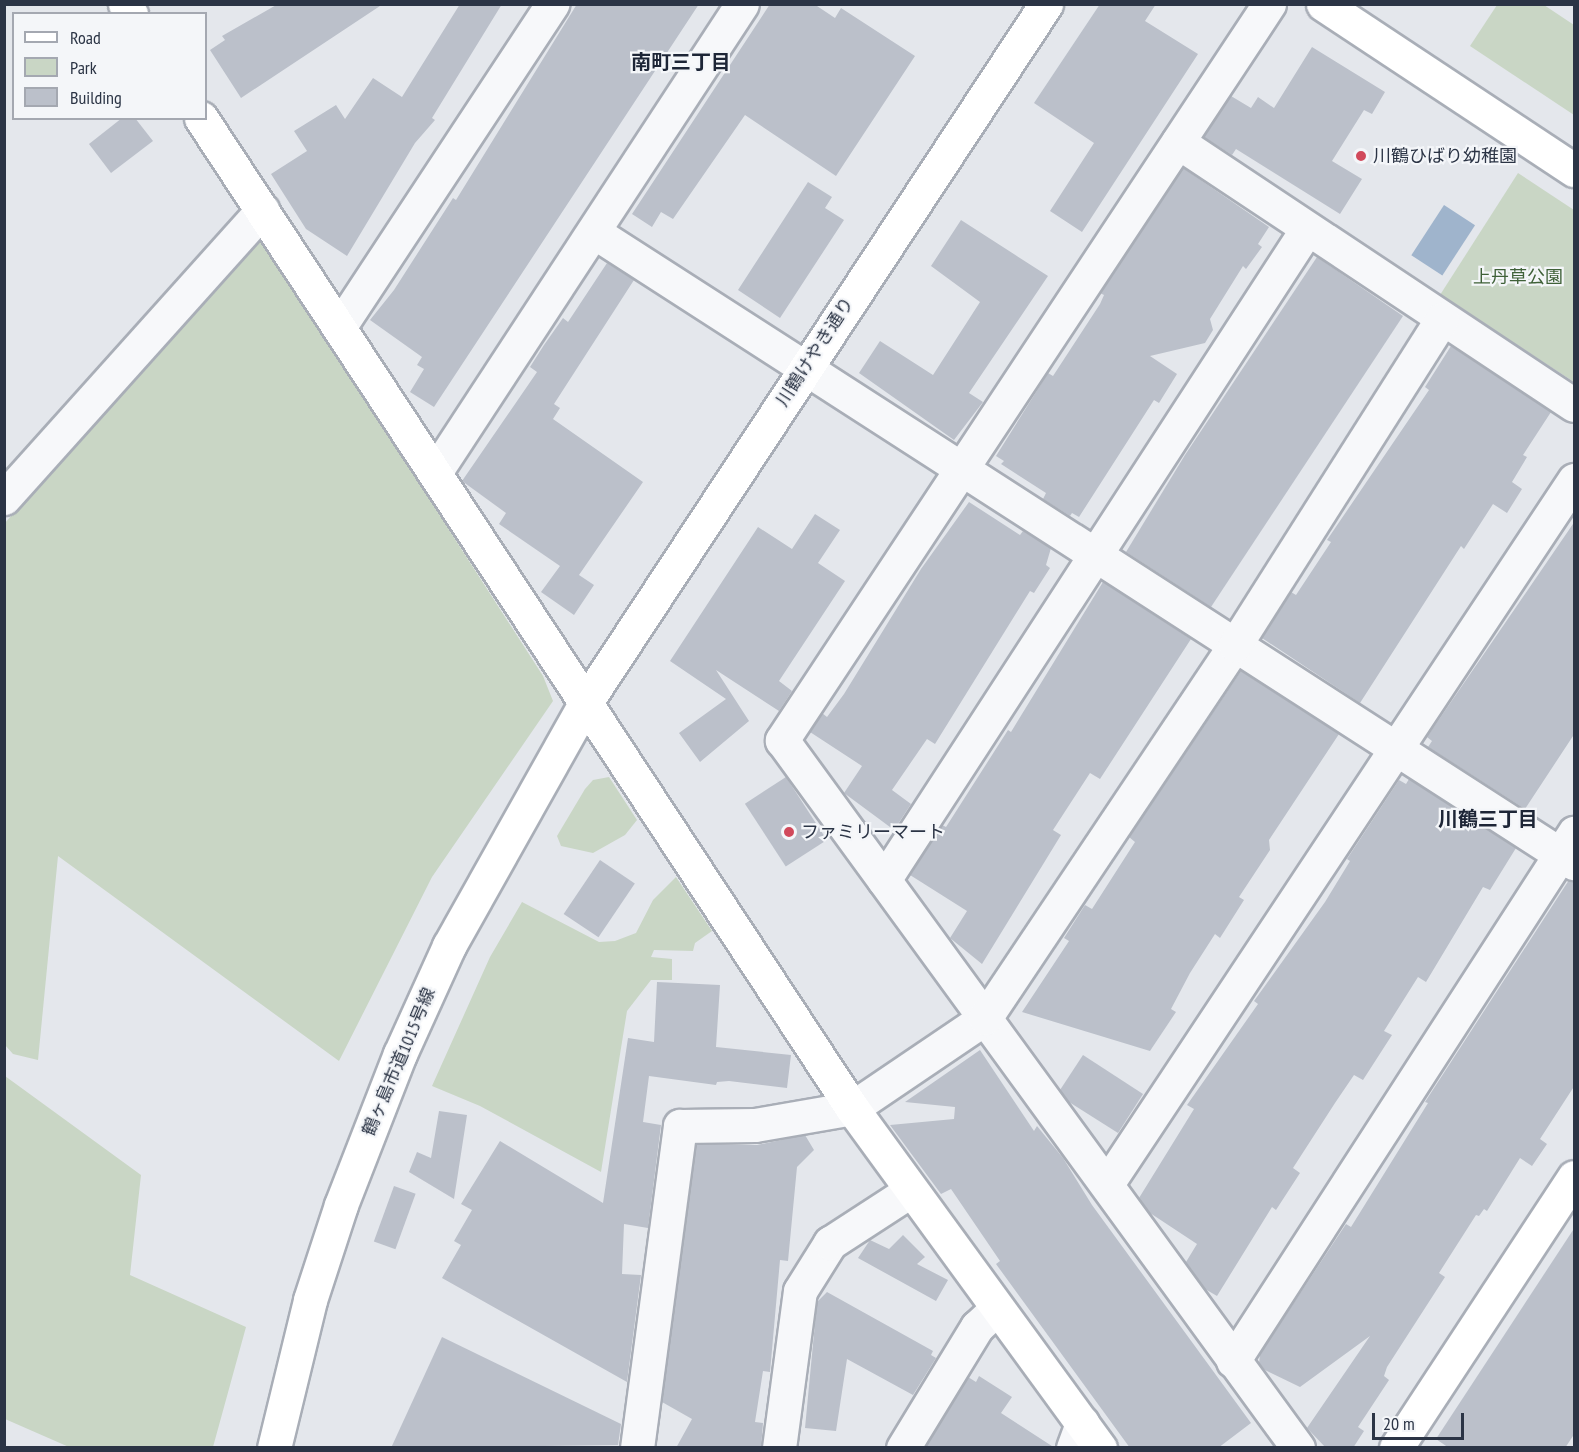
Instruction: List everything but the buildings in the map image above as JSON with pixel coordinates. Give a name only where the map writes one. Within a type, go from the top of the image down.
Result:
[{"type":"street","points":[[340,326],[552,4]]},
{"type":"street","points":[[436,471],[742,4]]},
{"type":"street","name":"川鶴けやき通り","points":[[586,702],[1046,4]]},
{"type":"street","points":[[1269,4],[964,469],[782,740],[1298,1448]]},
{"type":"street","points":[[1323,4],[1575,170]]},
{"type":"street","points":[[202,120],[436,471],[852,1108],[996,1309],[1085,1439]]},
{"type":"street","points":[[1178,141],[1307,230],[1575,405]]},
{"type":"street","points":[[4,498],[262,210]]},
{"type":"street","points":[[884,880],[1098,555],[1307,230]]},
{"type":"street","points":[[594,232],[806,365],[1398,750],[1570,850],[1233,1361]]},
{"type":"street","points":[[637,1448],[680,1126],[755,1125],[852,1108],[985,1018],[1234,645],[1442,319]]},
{"type":"street","points":[[1107,1184],[1398,750],[1575,480]]},
{"type":"street","name":"鶴ヶ島市道1015号線","points":[[274,1448],[310,1300],[341,1205],[400,1054],[449,946],[586,702]]},
{"type":"street","points":[[1396,1448],[1575,1177]]},
{"type":"street","points":[[779,1448],[800,1291],[830,1243],[910,1191]]},
{"type":"street","points":[[903,1448],[977,1327],[996,1309]]},
{"type":"green space","points":[[1497,5],[1544,5],[1574,25],[1574,115],[1470,46]]},
{"type":"green space","name":"上丹草公園","points":[[1518,173],[1574,210],[1574,382],[1440,295]]},
{"type":"green space","points":[[260,236],[543,676],[553,701],[432,877],[339,1061],[58,856],[38,1060],[13,1054],[5,1045],[4,524]]},
{"type":"green space","points":[[609,777],[637,820],[625,835],[593,853],[561,846],[557,836],[585,789],[593,780]]},
{"type":"green space","points":[[676,877],[712,931],[695,943],[693,951],[654,950],[651,957],[672,959],[672,980],[651,980],[627,1011],[601,1172],[480,1106],[432,1086],[490,957],[522,902],[599,942],[615,941],[636,933],[653,900]]},
{"type":"green space","points":[[5,1076],[141,1175],[130,1275],[246,1327],[213,1447],[69,1447],[5,1419]]},
{"type":"water","points":[[1444,205],[1475,225],[1442,275],[1411,255]]},
{"type":"place","name":"川鶴ひばり幼稚園","points":[[1361,156]]},
{"type":"place","name":"ファミリーマート","points":[[789,832]]},
{"type":"district","name":"南町三丁目","points":[[681,62]]},
{"type":"district","name":"川鶴三丁目","points":[[1488,819]]}]
